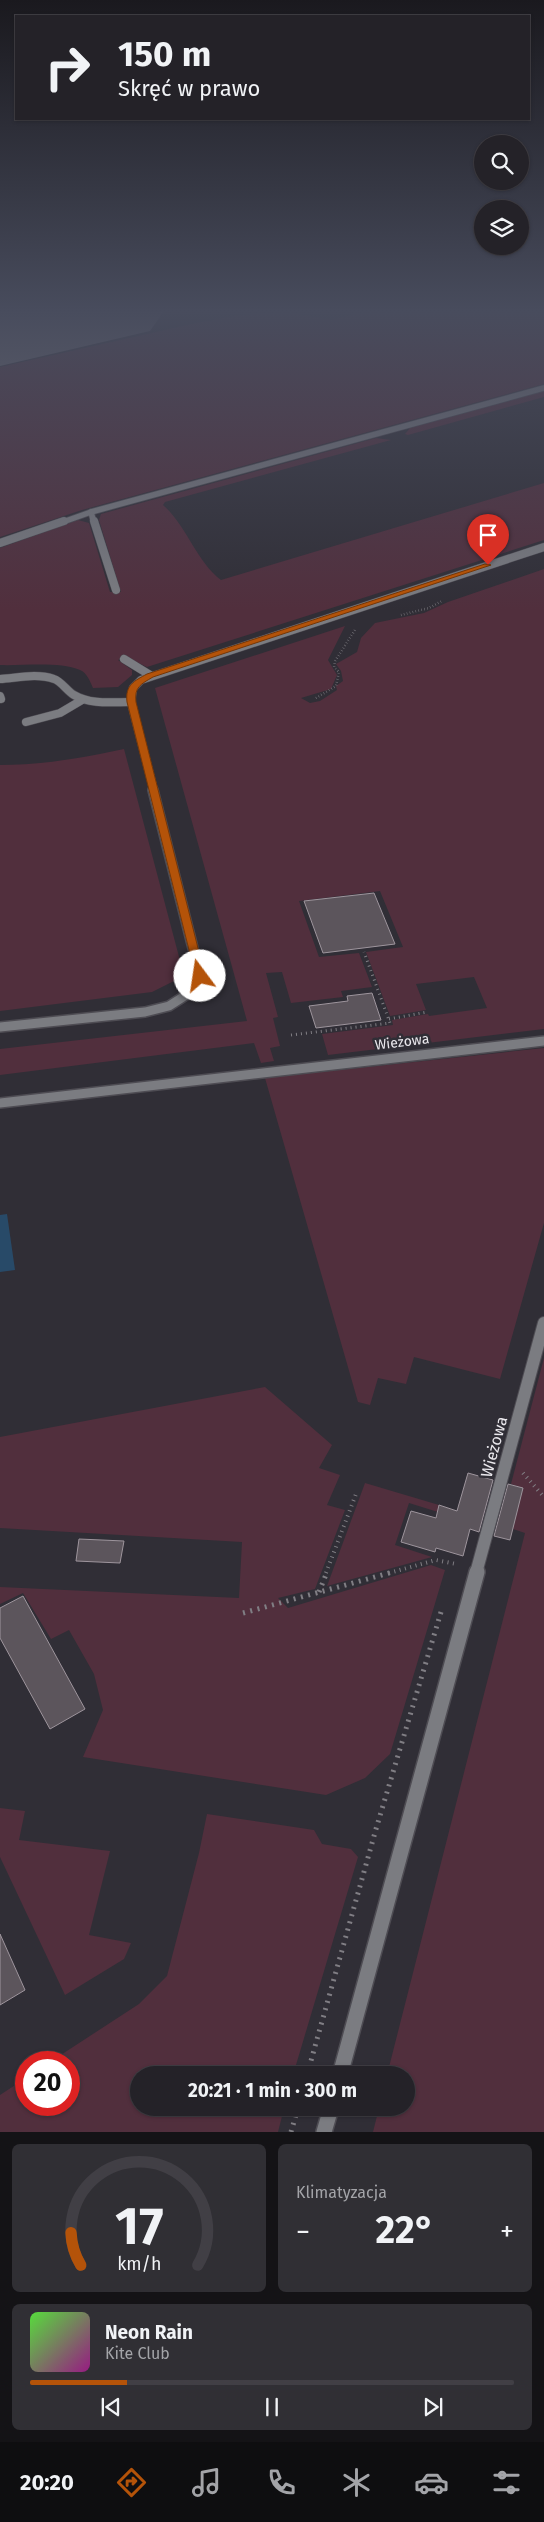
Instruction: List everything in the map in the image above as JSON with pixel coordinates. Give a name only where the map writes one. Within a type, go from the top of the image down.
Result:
[{"type":"lane","points":[[0,544],[91,512],[462,410]]},
{"type":"lane","points":[[91,512],[116,590]]},
{"type":"lane","points":[[0,1027],[144,1012],[169,1006],[194,990],[200,976],[131,702],[130,693],[134,685],[150,675],[544,547]]},
{"type":"lane","points":[[124,659],[150,675]]},
{"type":"lane","points":[[0,680],[40,676],[56,679],[66,692],[82,700],[131,702]]},
{"type":"lane","points":[[26,722],[60,713],[82,700]]},
{"type":"lane","name":"Wieżowa","points":[[0,1103],[544,1041]]},
{"type":"lane","name":"Wieżowa","points":[[342,2066],[544,1323]]},
{"type":"lane","points":[[324,2132],[329,2116]]},
{"type":"path","points":[[316,698],[331,692],[340,679],[340,672],[334,667],[334,661],[354,631]]},
{"type":"path","points":[[291,1035],[390,1023],[364,952]]},
{"type":"path","points":[[389,1019],[427,1012]]},
{"type":"path","points":[[508,1455],[544,1497]]},
{"type":"path","points":[[318,1593],[356,1494]]},
{"type":"path","points":[[453,1573],[458,1554]]},
{"type":"path","points":[[243,1613],[436,1560],[456,1564]]},
{"type":"path","points":[[310,2066],[376,1829],[444,1602]]},
{"type":"path","points":[[291,2132],[296,2116]]},
{"type":"shaded area","points":[[0,410],[447,410],[82,510],[0,537]]},
{"type":"shaded area","points":[[473,410],[496,410],[408,435],[405,434],[410,428]]},
{"type":"shaded area","points":[[376,438],[391,440],[165,502],[163,505],[179,523],[205,563],[221,580],[544,483],[544,540],[147,667],[126,657],[118,660],[132,670],[132,675],[118,687],[93,688],[85,673],[71,667],[0,665],[0,548],[78,520],[89,523],[110,592],[121,592],[99,520],[101,514]]},
{"type":"shaded area","points":[[544,569],[544,1029],[328,1055],[322,1034],[393,1025],[392,1020],[428,1014],[429,1016],[487,1008],[474,977],[416,984],[426,1010],[390,1016],[366,952],[403,947],[380,891],[299,901],[319,957],[359,953],[372,987],[341,991],[343,997],[291,1003],[282,972],[266,973],[278,1017],[273,1018],[280,1046],[270,1048],[274,1061],[261,1063],[254,1043],[0,1075],[0,1049],[247,1021],[155,688],[345,626],[328,660],[337,675],[331,689],[301,698],[310,703],[320,701],[337,690],[336,686],[343,681],[341,671],[336,664],[357,652],[361,638],[375,623],[424,613],[448,602]]},
{"type":"shaded area","points":[[124,749],[182,968],[174,981],[152,992],[0,1011],[0,765],[32,764]]},
{"type":"shaded area","points":[[544,1048],[544,1223],[500,1379],[414,1357],[406,1384],[378,1378],[370,1405],[358,1402],[265,1078]]},
{"type":"shaded area","points":[[544,1358],[544,2132],[373,2132],[377,2116],[415,2116],[415,2066],[389,2066],[525,1533],[513,1529],[523,1488],[511,1484]]},
{"type":"shaded area","points":[[265,1387],[332,1445],[319,1468],[340,1475],[327,1505],[345,1510],[315,1589],[278,1598],[288,1608],[431,1565],[445,1570],[390,1754],[365,1778],[326,1795],[83,1757],[103,1710],[94,1674],[69,1630],[51,1639],[23,1593],[0,1604],[0,1587],[239,1598],[242,1542],[0,1528],[0,1437]]},
{"type":"shaded area","points":[[365,1483],[439,1505],[438,1512],[409,1503],[395,1545],[432,1557],[327,1586]]},
{"type":"shaded area","points":[[0,1808],[25,1811],[19,1840],[110,1851],[89,1935],[131,1943],[124,1959],[65,1995],[0,1857]]},
{"type":"shaded area","points":[[207,1814],[314,1830],[322,1844],[351,1849],[358,1857],[296,2066],[130,2066],[130,2116],[282,2116],[278,2132],[0,2132],[0,2095],[15,2085],[15,2116],[80,2116],[80,2051],[67,2051],[139,2004],[167,1976],[199,1853]]},
{"type":"water","points":[[7,1214],[15,1270],[0,1272],[0,1215]]},
{"type":"building","points":[[374,893],[395,944],[323,953],[304,901]]},
{"type":"building","points":[[372,993],[381,1020],[316,1028],[309,1006],[348,1001],[347,996]]},
{"type":"building","points":[[468,1473],[493,1480],[479,1532],[470,1529],[463,1556],[436,1548],[435,1552],[401,1542],[411,1511],[436,1518],[439,1505],[457,1511]]},
{"type":"building","points":[[508,1484],[523,1488],[510,1540],[494,1536]]},
{"type":"building","points":[[79,1539],[124,1541],[120,1563],[76,1561]]},
{"type":"building","points":[[23,1596],[85,1709],[50,1729],[0,1638],[0,1608]]},
{"type":"building","points":[[0,1934],[25,1990],[0,2005]]},
{"type":"route","points":[[200,976],[131,702],[130,693],[134,685],[150,675],[488,565]]}]
